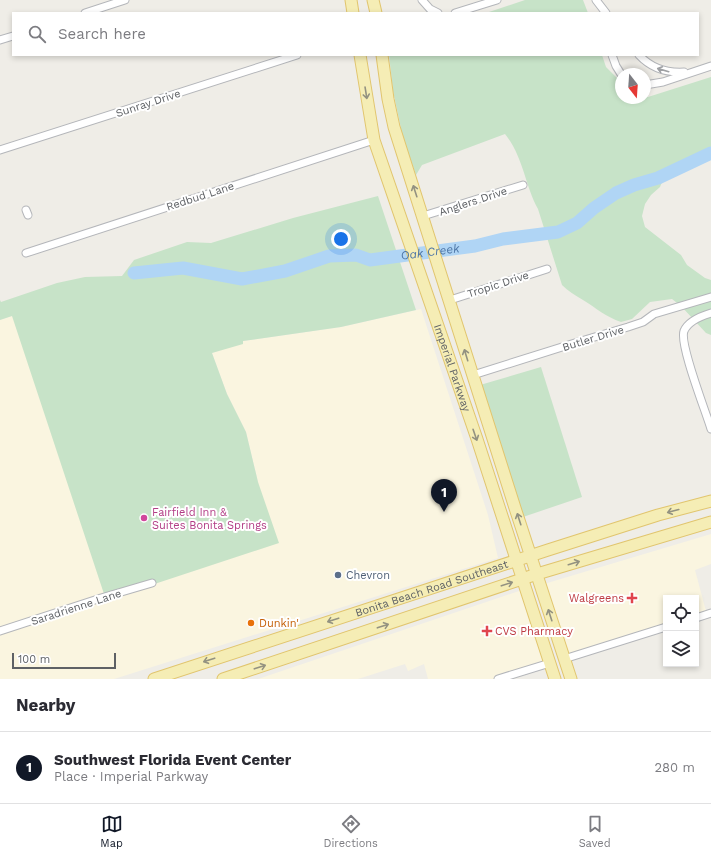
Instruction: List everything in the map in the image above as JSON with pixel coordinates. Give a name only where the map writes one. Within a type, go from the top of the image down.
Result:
[{"type":"main road","points":[[351,0],[353,12]]},
{"type":"main road","points":[[373,0],[376,12]]},
{"type":"main road","name":"Imperial Parkway","points":[[360,56],[374,140],[479,446],[555,679]]},
{"type":"main road","name":"Imperial Parkway","points":[[382,56],[388,99],[394,126],[571,679]]},
{"type":"main road","points":[[432,311],[450,300]]},
{"type":"main road","points":[[447,353],[461,373],[466,376],[473,375]]},
{"type":"main road","name":"Bonita Beach Road Southeast","points":[[154,679],[176,675],[516,560],[658,515],[711,501]]},
{"type":"main road","points":[[652,540],[666,529],[711,515]]},
{"type":"main road","name":"Bonita Beach Road Southeast","points":[[223,679],[537,574],[711,522]]},
{"type":"street","points":[[88,12],[125,0]]},
{"type":"street","points":[[422,0],[430,9],[436,12]]},
{"type":"street","points":[[458,12],[497,0]]},
{"type":"street","points":[[596,0],[599,12]]},
{"type":"street","points":[[596,0],[605,12]]},
{"type":"street","points":[[0,40],[12,36]]},
{"type":"street","name":"Sunray Drive","points":[[0,150],[294,56]]},
{"type":"street","points":[[613,56],[618,68]]},
{"type":"street","points":[[640,56],[650,64],[666,71],[692,72]]},
{"type":"street","points":[[651,84],[663,82],[711,66]]},
{"type":"street","name":"Redbud Lane","points":[[26,253],[374,140]]},
{"type":"street","name":"Anglers Drive","points":[[423,216],[523,185]]},
{"type":"street","name":"Tropic Drive","points":[[450,300],[547,268]]},
{"type":"street","name":"Butler Drive","points":[[473,375],[628,327],[642,322],[654,314],[711,297]]},
{"type":"street","points":[[711,313],[698,317],[690,323],[684,330],[682,336],[686,355],[711,429]]},
{"type":"street","name":"Saradrienne Lane","points":[[0,631],[152,583]]},
{"type":"street","points":[[699,617],[711,613]]},
{"type":"street","points":[[564,659],[663,628]]},
{"type":"street","points":[[498,679],[550,663]]},
{"type":"shaded area","points":[[421,309],[488,515],[498,558],[114,679],[0,679],[0,320],[12,316],[258,482],[246,432],[227,394],[212,353],[243,341],[341,327]]},
{"type":"shaded area","points":[[711,534],[711,564],[695,570],[707,615],[699,618],[699,595],[663,595],[663,629],[568,658],[544,584]]},
{"type":"shaded area","points":[[522,590],[547,665],[501,679],[428,679],[424,664],[408,671],[405,664],[358,679],[258,679]]},
{"type":"green space","points":[[525,0],[583,0],[588,12],[489,12]]},
{"type":"green space","points":[[389,56],[602,56],[606,67],[615,76],[615,104],[651,104],[651,96],[711,77],[711,154],[673,169],[664,177],[660,187],[651,195],[645,204],[642,216],[645,227],[681,255],[687,265],[705,278],[711,280],[711,335],[706,333],[681,306],[672,299],[650,302],[632,319],[621,322],[601,312],[562,285],[538,209],[520,161],[505,134],[422,165],[416,175],[403,138],[393,91]]},
{"type":"green space","points":[[378,196],[416,310],[341,327],[243,341],[243,344],[212,353],[227,394],[246,432],[258,482],[279,543],[106,600],[12,316],[0,320],[0,300],[1,302],[57,283],[85,277],[122,276],[134,260],[187,242],[211,243],[293,218]]},
{"type":"green space","points":[[541,367],[582,497],[523,517],[480,385]]},
{"type":"waterway","name":"Oak Creek","points":[[134,273],[183,268],[242,279],[285,271],[329,256],[356,255],[370,260],[475,246],[503,239],[558,232],[577,223],[594,208],[616,193],[634,185],[658,178],[711,153]]},
{"type":"place","name":"Southwest Florida Event Center","points":[[444,512]]},
{"type":"place","name":"Fairfield Inn & Suites Bonita Springs","points":[[144,518]]},
{"type":"place","name":"Chevron","points":[[338,575]]},
{"type":"place","name":"Walgreens","points":[[632,598]]},
{"type":"place","name":"Dunkin'","points":[[251,623]]},
{"type":"place","name":"CVS Pharmacy","points":[[487,631]]}]
